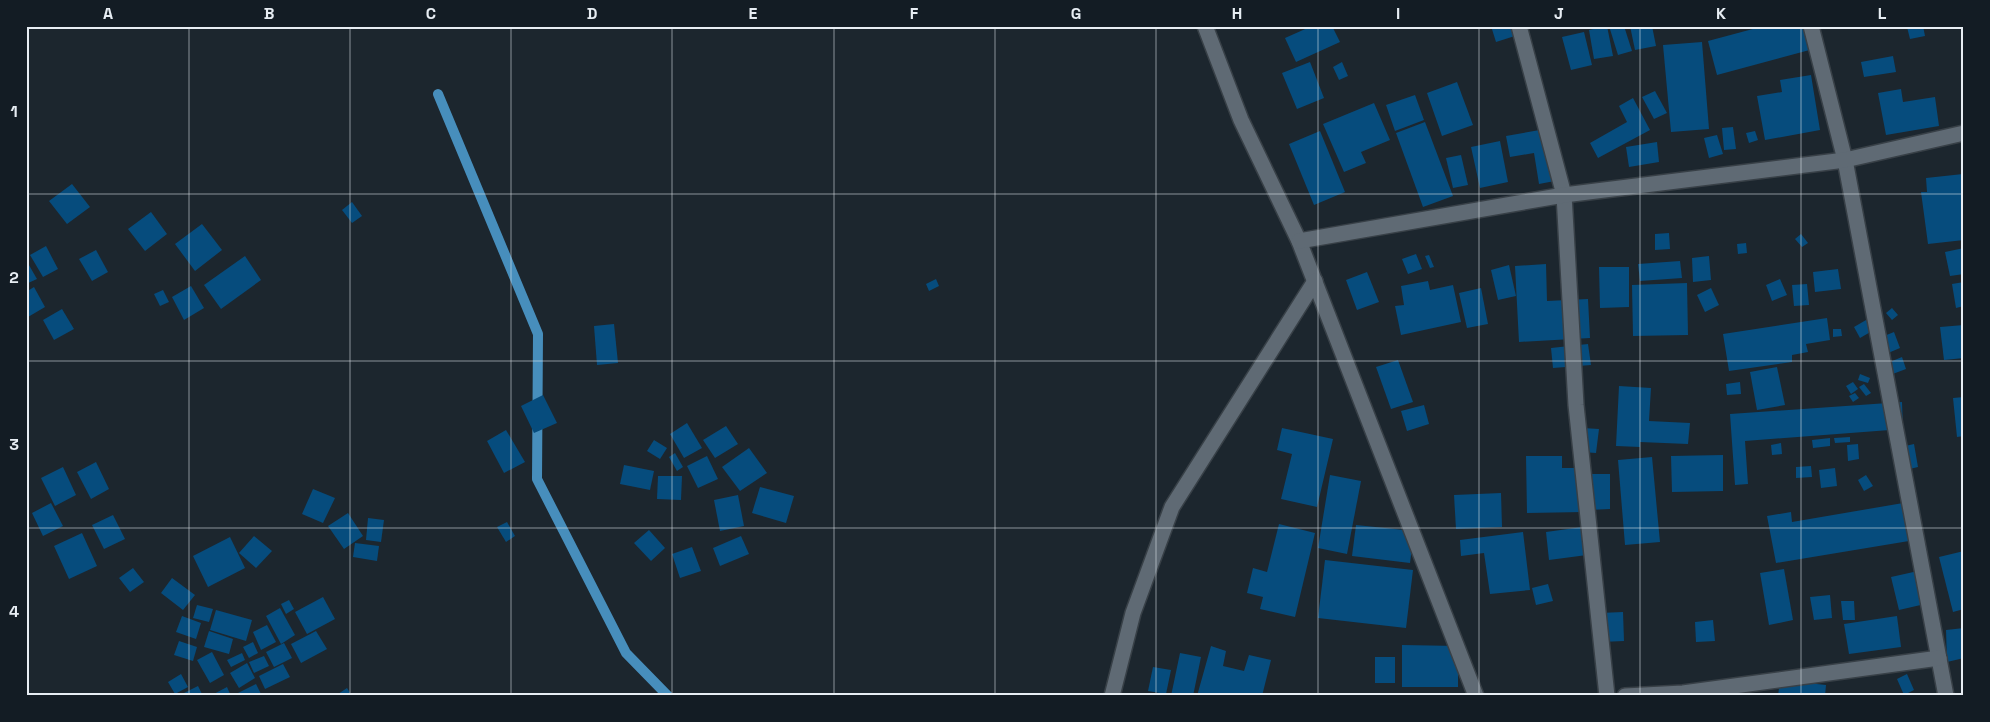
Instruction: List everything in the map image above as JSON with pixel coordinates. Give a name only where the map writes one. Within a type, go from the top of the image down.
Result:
[{"type":"street","points":[[1204,26],[1241,120],[1299,241],[1476,696]]},
{"type":"street","points":[[1519,26],[1564,196],[1576,405],[1607,696]]},
{"type":"street","points":[[1811,26],[1845,160],[1946,696]]},
{"type":"street","points":[[1299,241],[1564,196],[1845,160],[1964,133]]},
{"type":"street","points":[[1112,696],[1133,613],[1172,507],[1315,281]]},
{"type":"street","points":[[1625,696],[1742,691],[1939,658]]},
{"type":"building","points":[[1312,26],[1332,26],[1340,42],[1296,62],[1285,38]]},
{"type":"building","points":[[1491,26],[1515,26],[1518,35],[1496,42]]},
{"type":"building","points":[[1607,26],[1613,56],[1594,59],[1589,30]]},
{"type":"building","points":[[1609,26],[1624,26],[1632,51],[1618,55]]},
{"type":"building","points":[[1630,26],[1652,26],[1656,46],[1635,50]]},
{"type":"building","points":[[1764,26],[1811,26],[1817,48],[1717,75],[1708,41]]},
{"type":"building","points":[[1923,26],[1925,36],[1910,39],[1907,27]]},
{"type":"building","points":[[1584,32],[1592,65],[1571,70],[1562,37]]},
{"type":"building","points":[[1702,42],[1709,129],[1671,132],[1663,45]]},
{"type":"building","points":[[1893,56],[1896,72],[1864,77],[1861,62]]},
{"type":"building","points":[[1310,62],[1324,98],[1297,109],[1282,73]]},
{"type":"building","points":[[1342,62],[1348,76],[1339,80],[1333,67]]},
{"type":"building","points":[[1811,75],[1820,130],[1765,140],[1757,96],[1782,92],[1780,80]]},
{"type":"building","points":[[1457,82],[1473,125],[1442,136],[1427,93]]},
{"type":"building","points":[[1901,89],[1903,102],[1935,97],[1939,126],[1886,135],[1878,93]]},
{"type":"building","points":[[1655,91],[1667,113],[1654,119],[1642,97]]},
{"type":"building","points":[[1415,95],[1424,120],[1395,131],[1386,105]]},
{"type":"building","points":[[1633,98],[1650,130],[1598,158],[1590,143],[1627,122],[1619,106]]},
{"type":"building","points":[[1374,103],[1390,140],[1361,152],[1366,163],[1344,172],[1323,124]]},
{"type":"building","points":[[1425,122],[1453,196],[1423,207],[1396,133]]},
{"type":"building","points":[[1733,127],[1736,149],[1724,150],[1722,128]]},
{"type":"building","points":[[1551,128],[1560,180],[1539,184],[1534,153],[1510,157],[1506,136]]},
{"type":"building","points":[[1320,131],[1345,192],[1314,205],[1289,144]]},
{"type":"building","points":[[1755,131],[1758,140],[1749,143],[1746,133]]},
{"type":"building","points":[[1717,135],[1723,154],[1709,158],[1704,138]]},
{"type":"building","points":[[1500,141],[1508,182],[1480,188],[1471,147]]},
{"type":"building","points":[[1657,142],[1659,162],[1629,167],[1626,147]]},
{"type":"building","points":[[1461,155],[1468,185],[1453,188],[1446,158]]},
{"type":"building","points":[[1963,174],[1964,240],[1928,244],[1921,192],[1927,192],[1926,178]]},
{"type":"building","points":[[72,184],[90,207],[67,224],[49,201]]},
{"type":"building","points":[[352,202],[362,216],[352,223],[342,210]]},
{"type":"building","points":[[151,212],[167,234],[145,251],[128,229]]},
{"type":"building","points":[[202,224],[222,250],[195,271],[175,244]]},
{"type":"building","points":[[1669,233],[1670,249],[1655,250],[1655,234]]},
{"type":"building","points":[[1801,234],[1808,243],[1802,247],[1795,239]]},
{"type":"building","points":[[1746,243],[1747,253],[1738,254],[1737,244]]},
{"type":"building","points":[[46,246],[58,269],[43,277],[30,255]]},
{"type":"building","points":[[1964,248],[1964,274],[1950,276],[1945,252]]},
{"type":"building","points":[[96,250],[108,272],[92,281],[79,259]]},
{"type":"building","points":[[1416,254],[1422,269],[1408,274],[1402,259]]},
{"type":"building","points":[[1429,255],[1434,267],[1430,268],[1425,256]]},
{"type":"building","points":[[245,256],[261,280],[221,309],[204,285]]},
{"type":"building","points":[[1709,256],[1711,280],[1693,282],[1692,258]]},
{"type":"building","points":[[26,260],[37,279],[26,284]]},
{"type":"building","points":[[1680,261],[1682,278],[1640,281],[1638,264]]},
{"type":"building","points":[[1546,264],[1547,301],[1588,299],[1590,338],[1519,342],[1515,266]]},
{"type":"building","points":[[1509,265],[1516,296],[1498,300],[1491,270]]},
{"type":"building","points":[[1599,267],[1629,267],[1629,307],[1600,308]]},
{"type":"building","points":[[1838,269],[1841,289],[1815,292],[1813,272]]},
{"type":"building","points":[[1367,272],[1379,302],[1357,310],[1346,280]]},
{"type":"building","points":[[936,279],[939,286],[929,291],[926,284]]},
{"type":"building","points":[[1780,279],[1787,295],[1772,301],[1766,285]]},
{"type":"building","points":[[1428,281],[1430,290],[1453,285],[1461,322],[1401,335],[1395,306],[1404,305],[1401,286]]},
{"type":"building","points":[[1964,282],[1964,306],[1956,308],[1952,284]]},
{"type":"building","points":[[1687,283],[1688,335],[1633,336],[1632,285]]},
{"type":"building","points":[[1807,284],[1809,305],[1794,306],[1792,285]]},
{"type":"building","points":[[191,286],[204,308],[184,320],[172,297]]},
{"type":"building","points":[[34,287],[45,307],[28,317],[26,313],[26,292]]},
{"type":"building","points":[[1481,288],[1488,324],[1467,328],[1459,293]]},
{"type":"building","points":[[1711,288],[1719,305],[1705,312],[1697,295]]},
{"type":"building","points":[[163,290],[169,302],[160,306],[154,294]]},
{"type":"building","points":[[1892,308],[1898,315],[1892,320],[1886,313]]},
{"type":"building","points":[[62,309],[74,329],[54,340],[43,320]]},
{"type":"building","points":[[1873,316],[1879,327],[1860,338],[1854,327]]},
{"type":"building","points":[[1827,318],[1830,340],[1806,344],[1808,352],[1792,355],[1792,362],[1729,371],[1723,334]]},
{"type":"building","points":[[614,324],[618,363],[597,365],[594,326]]},
{"type":"building","points":[[1964,325],[1964,358],[1944,360],[1940,327]]},
{"type":"building","points":[[1833,329],[1841,329],[1842,336],[1833,337]]},
{"type":"building","points":[[1894,332],[1900,348],[1881,356],[1874,340]]},
{"type":"building","points":[[1588,344],[1591,365],[1553,368],[1551,348]]},
{"type":"building","points":[[1902,357],[1906,369],[1890,375],[1885,364]]},
{"type":"building","points":[[1398,360],[1413,402],[1391,409],[1376,367]]},
{"type":"building","points":[[1777,367],[1785,405],[1757,410],[1750,372]]},
{"type":"building","points":[[1860,374],[1870,378],[1868,383],[1858,380]]},
{"type":"building","points":[[1740,382],[1741,394],[1727,395],[1726,384]]},
{"type":"building","points":[[1853,382],[1858,389],[1851,394],[1846,386]]},
{"type":"building","points":[[1864,384],[1871,393],[1866,396],[1859,387]]},
{"type":"building","points":[[1619,386],[1651,388],[1649,421],[1690,423],[1688,444],[1640,442],[1640,447],[1616,446]]},
{"type":"building","points":[[1855,393],[1859,398],[1853,402],[1849,396]]},
{"type":"building","points":[[543,395],[557,423],[534,433],[521,406]]},
{"type":"building","points":[[1964,397],[1964,436],[1957,437],[1953,398]]},
{"type":"building","points":[[1902,402],[1903,429],[1745,441],[1748,484],[1735,485],[1730,414]]},
{"type":"building","points":[[1424,405],[1429,424],[1407,431],[1401,411]]},
{"type":"building","points":[[687,423],[702,448],[684,458],[670,434]]},
{"type":"building","points":[[726,426],[738,444],[715,458],[703,440]]},
{"type":"building","points":[[1282,428],[1333,439],[1317,507],[1281,499],[1292,454],[1277,450]]},
{"type":"building","points":[[1583,428],[1599,429],[1596,453],[1582,452]]},
{"type":"building","points":[[506,430],[525,462],[504,473],[487,441]]},
{"type":"building","points":[[1850,437],[1850,442],[1835,443],[1834,438]]},
{"type":"building","points":[[1830,438],[1830,446],[1813,448],[1812,440]]},
{"type":"building","points":[[654,440],[667,448],[660,459],[647,451]]},
{"type":"building","points":[[1781,443],[1782,454],[1772,455],[1771,445]]},
{"type":"building","points":[[1858,444],[1859,459],[1848,461],[1847,445]]},
{"type":"building","points":[[1914,444],[1918,467],[1897,472],[1892,449]]},
{"type":"building","points":[[749,448],[767,473],[740,491],[722,467]]},
{"type":"building","points":[[675,453],[683,467],[677,471],[669,457]]},
{"type":"building","points":[[1723,455],[1723,491],[1672,492],[1671,456]]},
{"type":"building","points":[[707,456],[718,479],[698,488],[687,466]]},
{"type":"building","points":[[1526,456],[1562,456],[1562,468],[1583,468],[1584,512],[1527,513]]},
{"type":"building","points":[[1652,457],[1660,542],[1625,545],[1618,460]]},
{"type":"building","points":[[96,462],[109,489],[91,499],[77,472]]},
{"type":"building","points":[[624,465],[654,471],[650,490],[620,484]]},
{"type":"building","points":[[1811,466],[1812,477],[1796,478],[1796,467]]},
{"type":"building","points":[[63,467],[76,495],[55,506],[41,478]]},
{"type":"building","points":[[1835,468],[1837,486],[1821,488],[1819,470]]},
{"type":"building","points":[[1588,474],[1610,474],[1610,509],[1589,510]]},
{"type":"building","points":[[1330,475],[1361,481],[1347,554],[1318,548]]},
{"type":"building","points":[[1866,475],[1873,486],[1864,491],[1858,480]]},
{"type":"building","points":[[658,476],[682,476],[681,500],[657,499]]},
{"type":"building","points":[[760,487],[794,496],[786,523],[752,513]]},
{"type":"building","points":[[313,489],[335,498],[323,523],[302,514]]},
{"type":"building","points":[[1501,493],[1502,527],[1456,529],[1454,495]]},
{"type":"building","points":[[738,495],[744,526],[720,531],[714,500]]},
{"type":"building","points":[[1909,502],[1915,540],[1776,563],[1767,516],[1791,512],[1792,522]]},
{"type":"building","points":[[51,503],[63,526],[43,536],[32,513]]},
{"type":"building","points":[[348,513],[363,536],[344,549],[328,526]]},
{"type":"building","points":[[113,515],[125,539],[104,549],[92,525]]},
{"type":"building","points":[[368,518],[384,520],[381,542],[366,540]]},
{"type":"building","points":[[507,522],[515,536],[506,542],[497,527]]},
{"type":"building","points":[[1279,524],[1315,533],[1295,617],[1260,609],[1263,597],[1247,593],[1253,568],[1267,572]]},
{"type":"building","points":[[1356,525],[1414,531],[1410,563],[1352,556]]},
{"type":"building","points":[[1597,525],[1599,543],[1585,545],[1587,555],[1549,560],[1546,532]]},
{"type":"building","points":[[649,530],[665,548],[651,561],[634,543]]},
{"type":"building","points":[[1523,532],[1530,590],[1490,594],[1484,553],[1461,556],[1460,540]]},
{"type":"building","points":[[82,533],[97,566],[69,579],[54,546]]},
{"type":"building","points":[[254,536],[272,551],[256,568],[239,553]]},
{"type":"building","points":[[741,536],[749,554],[720,566],[713,548]]},
{"type":"building","points":[[230,537],[245,568],[208,587],[193,556]]},
{"type":"building","points":[[355,543],[379,546],[377,561],[353,557]]},
{"type":"building","points":[[692,547],[701,571],[680,578],[672,554]]},
{"type":"building","points":[[1964,551],[1964,609],[1953,612],[1939,557]]},
{"type":"building","points":[[1325,560],[1413,570],[1406,628],[1318,618]]},
{"type":"building","points":[[133,568],[144,582],[130,592],[119,578]]},
{"type":"building","points":[[1784,569],[1793,620],[1769,625],[1760,573]]},
{"type":"building","points":[[1918,571],[1925,604],[1899,610],[1891,577]]},
{"type":"building","points":[[172,578],[195,595],[183,610],[161,593]]},
{"type":"building","points":[[1548,584],[1553,601],[1536,605],[1532,588]]},
{"type":"building","points":[[1830,595],[1832,618],[1814,620],[1810,597]]},
{"type":"building","points":[[323,597],[335,619],[307,634],[295,612]]},
{"type":"building","points":[[289,600],[294,609],[286,614],[281,604]]},
{"type":"building","points":[[1841,601],[1854,601],[1855,620],[1843,620]]},
{"type":"building","points":[[197,605],[213,609],[209,622],[193,618]]},
{"type":"building","points":[[280,608],[295,635],[281,644],[266,616]]},
{"type":"building","points":[[216,610],[252,620],[246,641],[210,630]]},
{"type":"building","points":[[1623,612],[1624,641],[1601,642],[1600,613]]},
{"type":"building","points":[[182,616],[201,623],[196,639],[176,632]]},
{"type":"building","points":[[1897,616],[1901,647],[1849,654],[1844,624]]},
{"type":"building","points":[[1713,620],[1715,641],[1696,642],[1695,622]]},
{"type":"building","points":[[267,625],[276,642],[261,650],[253,632]]},
{"type":"building","points":[[1964,628],[1964,658],[1947,662],[1946,630]]},
{"type":"building","points":[[209,631],[233,639],[229,654],[204,647]]},
{"type":"building","points":[[316,631],[327,649],[301,663],[291,644]]},
{"type":"building","points":[[179,641],[197,647],[193,661],[174,655]]},
{"type":"building","points":[[253,642],[258,653],[249,658],[243,647]]},
{"type":"building","points":[[284,643],[292,658],[274,667],[266,652]]},
{"type":"building","points":[[1402,645],[1458,646],[1458,687],[1402,687]]},
{"type":"building","points":[[1211,646],[1226,651],[1223,666],[1244,671],[1249,655],[1271,660],[1262,696],[1197,696]]},
{"type":"building","points":[[212,652],[224,675],[210,683],[197,660]]},
{"type":"building","points":[[242,653],[245,660],[231,667],[227,660]]},
{"type":"building","points":[[1180,653],[1201,657],[1193,696],[1171,696]]},
{"type":"building","points":[[264,656],[269,666],[254,673],[249,662]]},
{"type":"building","points":[[1375,657],[1395,657],[1395,683],[1375,683]]},
{"type":"building","points":[[247,663],[255,678],[239,688],[230,673]]},
{"type":"building","points":[[283,664],[290,677],[265,689],[259,676]]},
{"type":"building","points":[[1153,667],[1171,670],[1166,694],[1148,691]]},
{"type":"building","points":[[181,674],[188,687],[175,694],[168,682]]},
{"type":"building","points":[[1907,674],[1914,690],[1904,695],[1897,679]]},
{"type":"building","points":[[1780,680],[1826,685],[1825,696],[1778,696]]},
{"type":"building","points":[[256,684],[262,696],[232,696]]},
{"type":"building","points":[[198,686],[203,696],[186,696],[184,693]]},
{"type":"building","points":[[227,687],[231,696],[210,696]]},
{"type":"building","points":[[347,688],[352,696],[335,696]]},
{"type":"waterway","points":[[438,94],[538,334],[537,479],[626,653],[668,696]]}]
